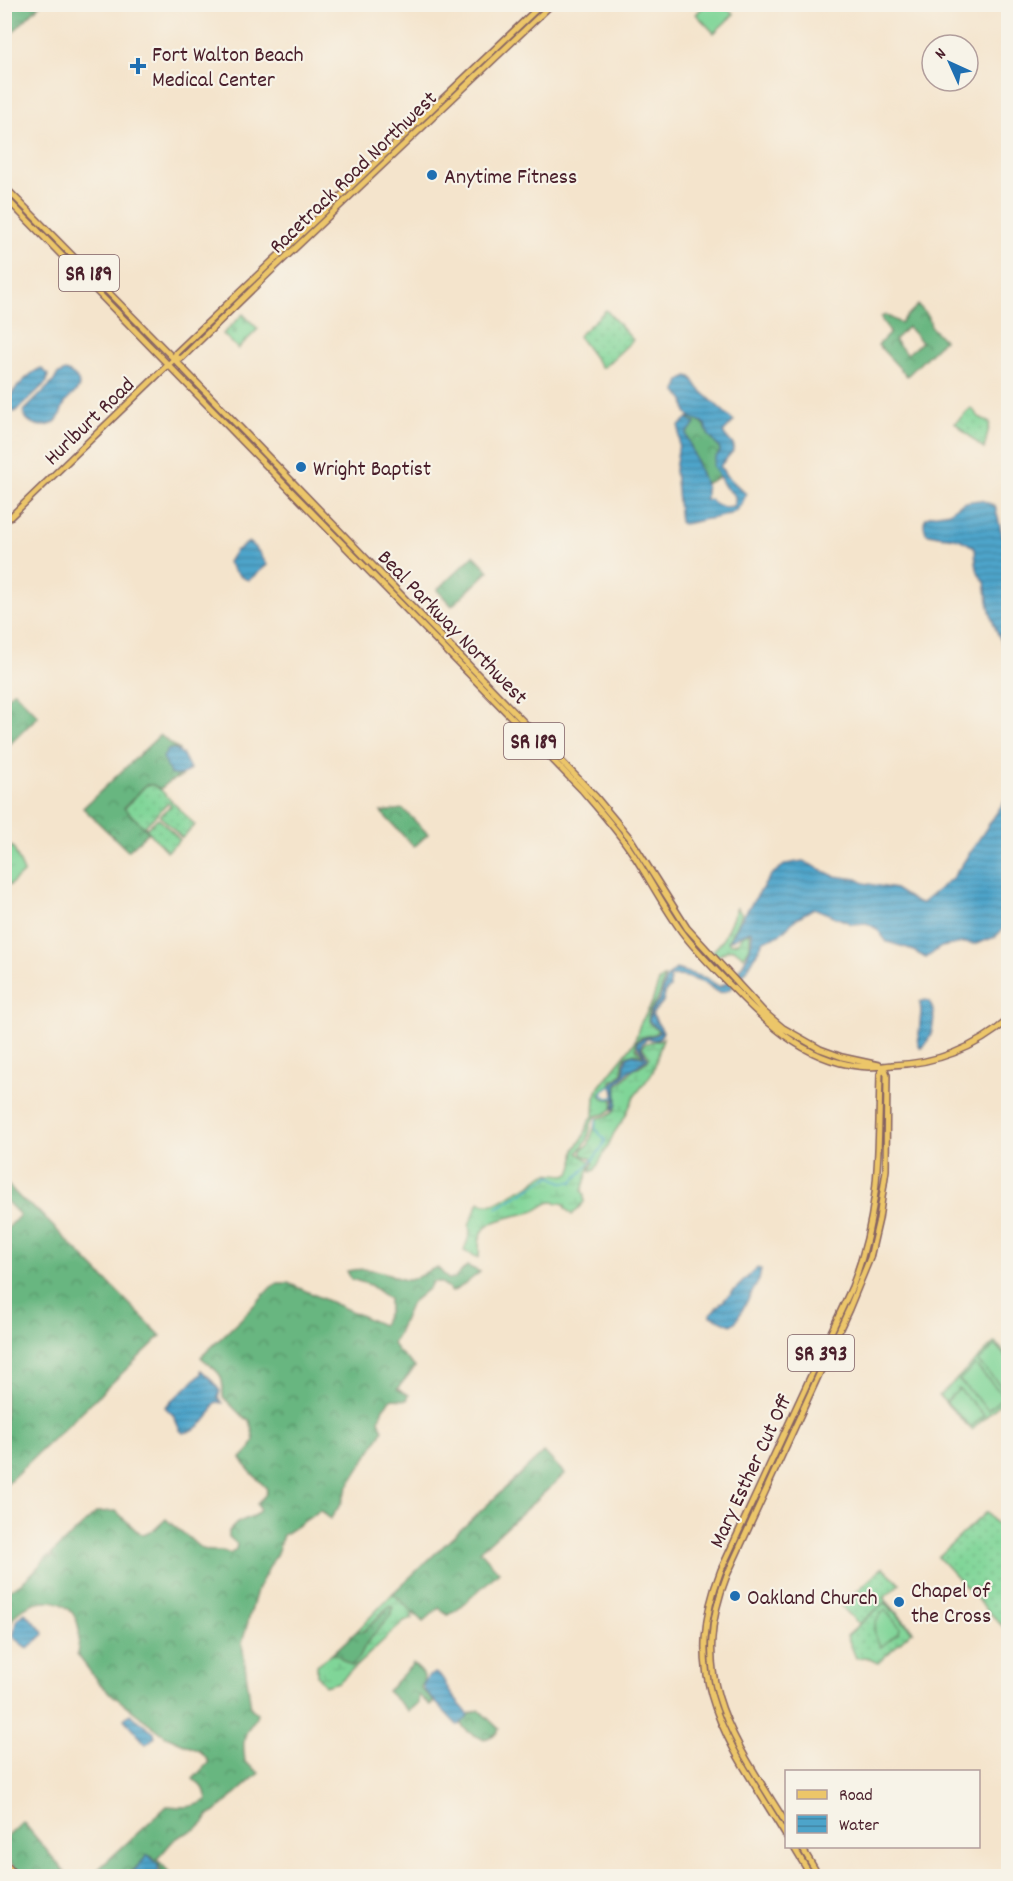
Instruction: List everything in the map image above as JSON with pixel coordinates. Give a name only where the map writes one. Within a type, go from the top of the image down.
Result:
[{"type":"main road","name":"Racetrack Road Northwest","points":[[168,365],[174,359],[176,352],[230,299],[542,4]]},
{"type":"main road","name":"Racetrack Road Northwest","points":[[174,359],[182,358],[552,4]]},
{"type":"main road","name":"Beal Parkway Northwest","points":[[4,186],[596,796],[630,838],[687,928],[730,975],[737,989],[783,1028],[800,1039],[827,1052],[852,1060],[884,1066]]},
{"type":"main road","name":"Beal Parkway Northwest","points":[[4,196],[582,790],[633,854],[683,932],[725,980],[736,986],[774,1029],[806,1048],[843,1062],[870,1067],[922,1062],[955,1053],[984,1039],[1008,1020]]},
{"type":"main road","points":[[186,354],[183,361],[186,372]]},
{"type":"main road","name":"Hurlburt Road","points":[[4,523],[168,365]]},
{"type":"main road","points":[[204,401],[209,399],[214,401]]},
{"type":"main road","points":[[446,650],[460,655],[460,665]]},
{"type":"main road","points":[[548,755],[553,753],[557,756]]},
{"type":"main road","points":[[806,1048],[827,1052]]},
{"type":"main road","name":"Mary Esther Cut Off","points":[[813,1379],[864,1253],[876,1195],[880,1076],[884,1066]]},
{"type":"main road","name":"Mary Esther Cut Off","points":[[785,1834],[729,1742],[718,1717],[708,1680],[705,1635],[722,1570],[813,1379],[849,1310],[870,1258],[886,1170],[887,1075],[884,1066]]},
{"type":"main road","points":[[870,1067],[880,1076]]},
{"type":"main road","points":[[879,1132],[886,1144]]},
{"type":"main road","name":"Mary Esther Cut Off","points":[[714,1602],[712,1663],[715,1686],[726,1720],[785,1821]]},
{"type":"main road","points":[[794,1848],[811,1876]]},
{"type":"main road","points":[[802,1848],[819,1876]]},
{"type":"main road","points":[[6,1864],[7,1875]]},
{"type":"main road","points":[[6,1864],[16,1876]]},
{"type":"green space","points":[[5,4],[40,5],[5,40],[7,21]]},
{"type":"green space","points":[[705,5],[724,5],[734,14],[714,33],[696,14]]},
{"type":"green space","points":[[918,305],[929,317],[931,327],[944,340],[907,376],[878,345],[890,333],[881,317],[886,315],[900,323]],"holes":[[[908,327],[922,342],[907,354],[894,340]]]},
{"type":"green space","points":[[606,310],[633,340],[604,367],[601,367],[578,336]]},
{"type":"green space","points":[[243,314],[258,329],[238,349],[223,334]]},
{"type":"green space","points":[[971,408],[979,417],[990,423],[984,449],[955,423]]},
{"type":"green space","points":[[688,418],[705,425],[708,434],[720,449],[715,464],[719,477],[705,484],[686,433],[695,424]]},
{"type":"green space","points":[[474,555],[489,571],[452,606],[437,590]]},
{"type":"green space","points":[[14,691],[38,716],[5,749],[5,699]]},
{"type":"green space","points":[[160,735],[179,750],[173,752],[176,775],[182,776],[160,789],[153,785],[146,785],[124,808],[149,832],[128,851],[83,808]]},
{"type":"green space","points":[[146,785],[153,785],[160,789],[195,825],[182,838],[160,816],[171,805],[168,803],[145,826],[147,828],[158,818],[180,840],[167,852],[124,809]]},
{"type":"green space","points":[[403,809],[428,834],[414,847],[381,812]]},
{"type":"green space","points":[[5,847],[13,847],[24,872],[10,885],[4,881]]},
{"type":"green space","points":[[737,908],[742,914],[728,941],[730,944],[737,943],[742,936],[750,932],[750,947],[744,957],[734,949],[716,957],[712,952],[722,941]]},
{"type":"green space","points":[[665,976],[660,995],[649,1012],[648,1018],[648,1022],[658,1031],[636,1041],[636,1048],[643,1057],[635,1053],[626,1056],[623,1062],[623,1072],[603,1090],[600,1095],[603,1098],[613,1099],[612,1109],[596,1116],[591,1124],[588,1139],[578,1153],[591,1162],[582,1191],[584,1202],[572,1215],[565,1208],[565,1204],[551,1202],[534,1211],[499,1220],[487,1227],[481,1234],[479,1258],[464,1251],[470,1233],[469,1225],[479,1202],[488,1205],[497,1203],[529,1186],[545,1174],[570,1174],[575,1149],[594,1115],[595,1097],[599,1087],[634,1043],[659,981]]},
{"type":"green space","points":[[663,1038],[653,1072],[634,1097],[595,1170],[591,1172],[593,1164],[591,1158],[582,1155],[582,1152],[583,1148],[588,1146],[598,1118],[614,1111],[617,1103],[617,1086],[633,1070],[648,1061],[649,1057],[643,1045]]},
{"type":"green space","points":[[5,1182],[23,1201],[39,1212],[161,1336],[5,1485],[5,1231],[20,1215],[5,1200]]},
{"type":"green space","points":[[467,1266],[480,1272],[452,1292],[443,1284],[432,1282],[429,1288],[411,1303],[393,1344],[415,1367],[397,1389],[409,1395],[407,1400],[391,1399],[383,1408],[379,1420],[383,1431],[348,1486],[341,1504],[330,1519],[321,1510],[283,1535],[277,1553],[257,1590],[242,1643],[251,1708],[257,1713],[244,1739],[245,1762],[259,1773],[214,1813],[209,1814],[198,1828],[174,1840],[157,1859],[171,1874],[160,1876],[160,1868],[151,1856],[146,1857],[128,1876],[91,1876],[167,1806],[193,1806],[207,1799],[204,1789],[193,1779],[209,1762],[200,1751],[166,1736],[98,1682],[77,1654],[79,1630],[75,1618],[69,1609],[60,1604],[50,1601],[39,1602],[19,1612],[9,1624],[5,1649],[5,1591],[23,1581],[47,1557],[51,1558],[53,1556],[51,1554],[97,1512],[116,1511],[144,1535],[154,1530],[166,1519],[201,1548],[230,1554],[236,1549],[237,1544],[229,1537],[229,1531],[237,1523],[255,1515],[260,1510],[257,1504],[266,1494],[267,1489],[241,1458],[250,1449],[254,1440],[250,1420],[243,1417],[223,1397],[219,1373],[201,1357],[271,1287],[278,1283],[288,1283],[382,1325],[389,1310],[389,1299],[370,1285],[351,1279],[347,1271],[373,1270],[407,1280],[438,1268],[448,1279],[455,1278]]},
{"type":"green space","points":[[995,1342],[1008,1356],[1008,1396],[972,1430],[939,1396]]},
{"type":"green space","points":[[995,1345],[1008,1359],[1007,1392],[978,1362]]},
{"type":"green space","points":[[975,1365],[1004,1396],[988,1410],[959,1380]]},
{"type":"green space","points":[[959,1389],[984,1415],[971,1427],[946,1402]]},
{"type":"green space","points":[[544,1452],[565,1474],[480,1551],[499,1572],[456,1611],[448,1615],[439,1608],[423,1622],[393,1593]]},
{"type":"green space","points":[[986,1512],[1008,1537],[1008,1632],[938,1557]]},
{"type":"green space","points":[[883,1567],[900,1584],[884,1598],[914,1632],[886,1601],[859,1624],[841,1606]]},
{"type":"green space","points":[[393,1593],[416,1616],[413,1614],[411,1616],[413,1618],[404,1622],[339,1682],[325,1686],[317,1675],[317,1665],[332,1654],[352,1666],[366,1644],[392,1614],[393,1607],[389,1606],[365,1630],[360,1632],[358,1630]]},
{"type":"green space","points":[[885,1602],[912,1631],[878,1663],[865,1657],[856,1658],[847,1636]]},
{"type":"green space","points":[[390,1606],[393,1607],[392,1614],[366,1644],[359,1658],[351,1666],[337,1655],[332,1654],[358,1630],[360,1632],[365,1630]]},
{"type":"green space","points":[[885,1610],[900,1628],[899,1632],[881,1647],[874,1627],[877,1618]]},
{"type":"green space","points":[[413,1664],[423,1674],[424,1680],[421,1688],[434,1702],[430,1706],[419,1695],[418,1703],[408,1711],[387,1691]]},
{"type":"green space","points":[[479,1710],[499,1729],[496,1734],[484,1740],[467,1731],[461,1723],[469,1714]]},
{"type":"green space","points":[[23,1822],[68,1876],[21,1876],[5,1856],[4,1840]]},
{"type":"water","points":[[41,368],[48,374],[47,382],[15,412],[10,411],[6,404],[11,395],[26,378]]},
{"type":"water","points":[[65,371],[77,379],[78,389],[65,403],[59,418],[53,423],[43,426],[32,423],[25,416],[24,411],[54,381],[57,375]]},
{"type":"water","points":[[687,376],[691,377],[699,389],[734,421],[723,433],[734,446],[733,451],[720,466],[746,494],[740,506],[731,513],[682,524],[675,470],[679,426],[688,418],[695,424],[686,434],[706,487],[706,500],[710,499],[717,505],[727,507],[733,506],[735,501],[735,496],[725,487],[713,466],[720,449],[708,434],[705,425],[691,418],[686,412],[684,400],[676,391],[680,381]]},
{"type":"water","points":[[981,500],[995,506],[1008,558],[1008,654],[992,620],[985,582],[979,575],[977,567],[975,549],[957,539],[926,533],[924,526],[924,521],[929,516],[949,512],[966,502]]},
{"type":"water","points":[[249,542],[267,565],[249,580],[237,573],[228,562],[235,551]]},
{"type":"water","points":[[175,749],[183,755],[190,769],[184,774],[170,774],[163,757],[168,750]]},
{"type":"water","points":[[1008,796],[1008,924],[995,937],[976,944],[963,943],[941,947],[926,958],[908,948],[887,942],[877,929],[867,923],[852,924],[814,908],[797,918],[779,935],[763,941],[745,973],[732,988],[725,992],[718,992],[707,984],[687,977],[670,977],[670,988],[666,991],[663,1002],[652,1014],[663,1032],[656,1040],[647,1039],[642,1043],[641,1048],[648,1059],[629,1071],[616,1085],[617,1104],[613,1109],[615,1099],[612,1083],[624,1073],[627,1057],[633,1054],[644,1058],[637,1042],[660,1032],[649,1021],[651,1011],[659,1000],[667,978],[676,969],[706,978],[720,987],[727,983],[747,956],[752,933],[750,931],[729,941],[771,875],[786,864],[803,861],[834,876],[857,879],[864,883],[895,889],[917,903],[922,903],[952,878]]},
{"type":"water","points":[[929,1001],[932,1006],[934,1019],[929,1039],[921,1048],[918,1045],[920,1002]]},
{"type":"water","points":[[757,1268],[761,1269],[759,1280],[736,1321],[731,1325],[711,1316],[710,1314]]},
{"type":"water","points":[[201,1370],[220,1391],[218,1398],[222,1403],[216,1402],[201,1425],[183,1433],[173,1415],[165,1407],[201,1374]]},
{"type":"water","points":[[25,1613],[44,1634],[28,1649],[13,1637],[16,1621]]},
{"type":"water","points":[[435,1673],[443,1678],[451,1694],[468,1714],[459,1725],[424,1690],[423,1684],[429,1676]]},
{"type":"water","points":[[130,1714],[154,1732],[155,1737],[146,1744],[124,1719]]},
{"type":"water","points":[[148,1855],[158,1864],[159,1876],[129,1876]]},
{"type":"waterway","points":[[612,1087],[607,1087],[602,1095],[608,1098],[614,1097]]},
{"type":"waterway","points":[[497,1208],[550,1176],[562,1182],[572,1182],[591,1162],[605,1140],[595,1128],[597,1119]]},
{"type":"place","name":"Fort Walton Beach Medical Center","points":[[138,66]]},
{"type":"place","name":"Anytime Fitness","points":[[432,175]]},
{"type":"place","name":"Wright Baptist","points":[[301,467]]},
{"type":"place","name":"Oakland Church","points":[[735,1596]]},
{"type":"place","name":"Chapel of the Cross","points":[[899,1602]]}]
